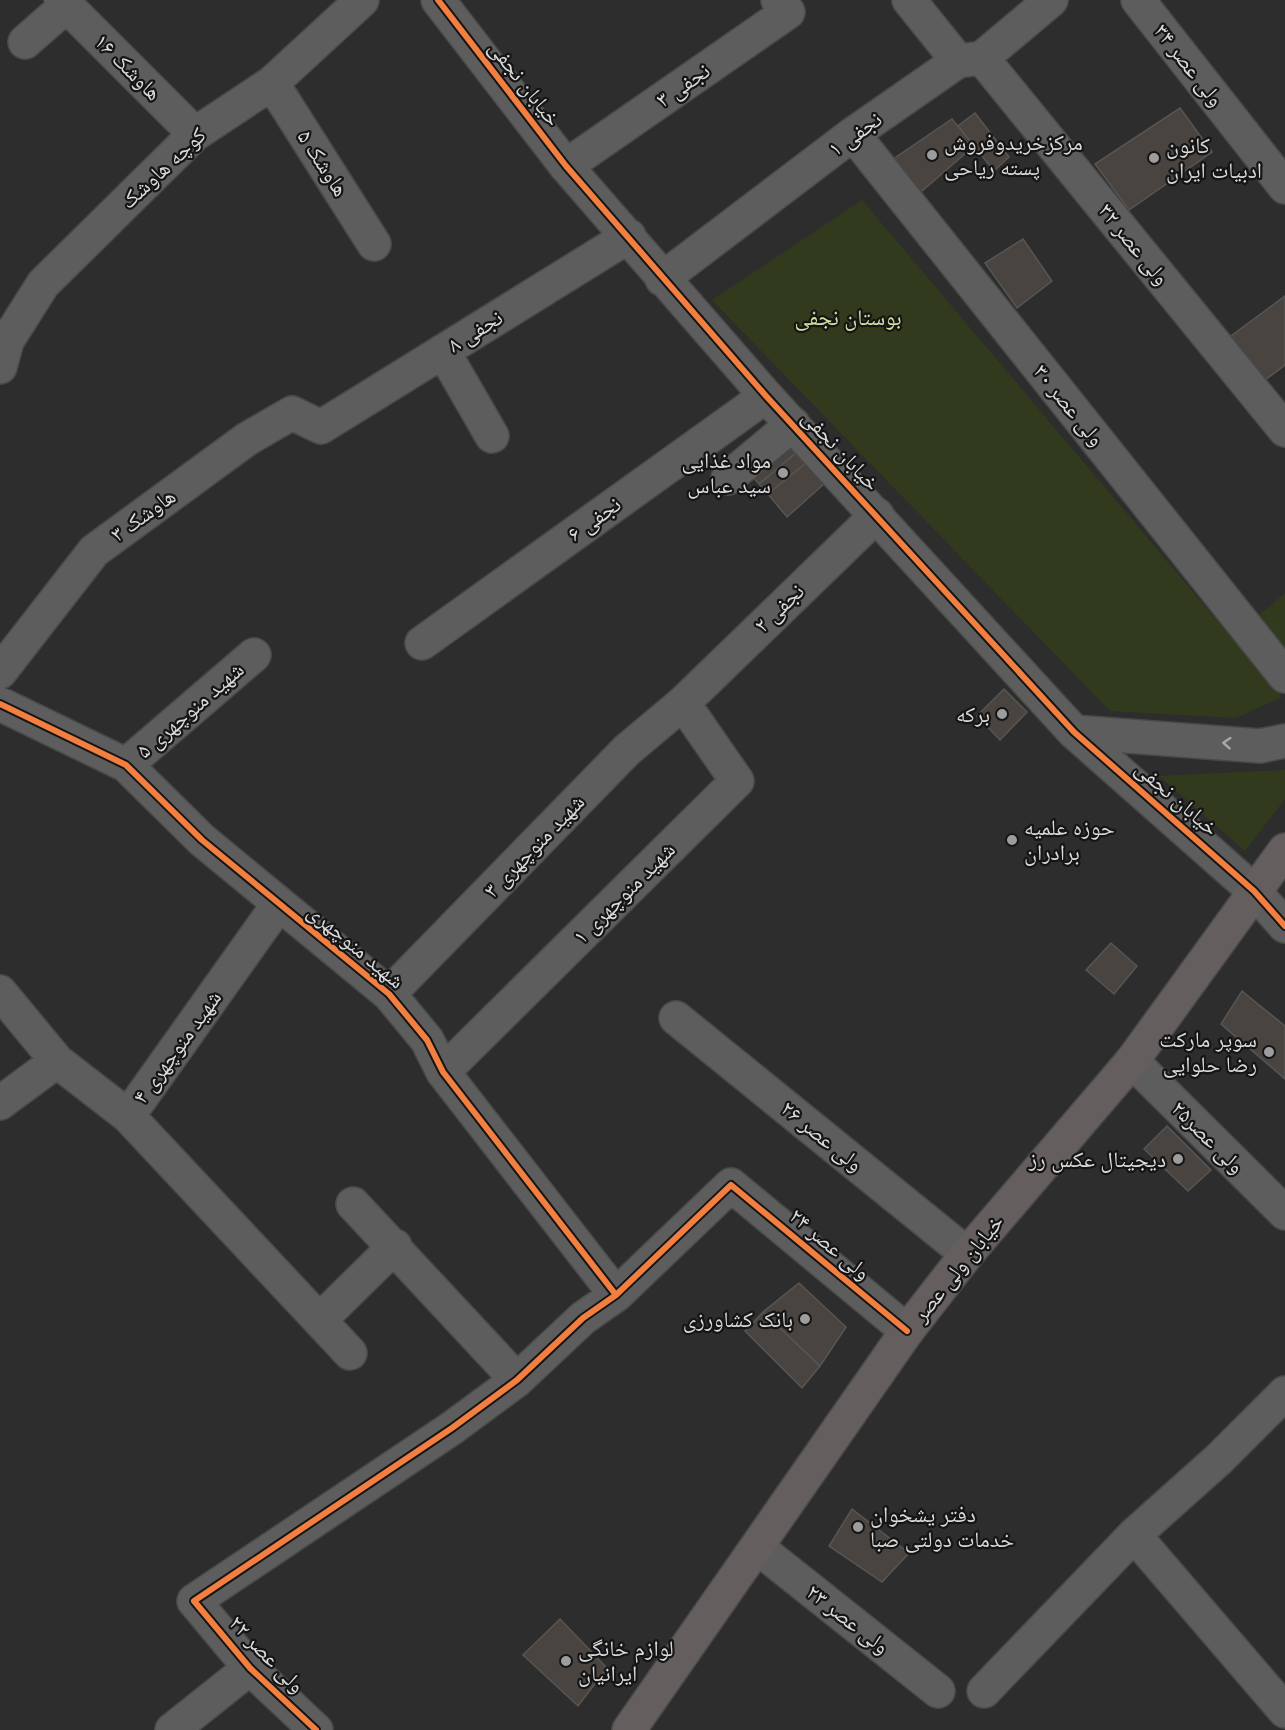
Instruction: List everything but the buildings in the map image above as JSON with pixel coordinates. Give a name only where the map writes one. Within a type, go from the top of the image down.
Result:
[{"type":"main road","name":"خیابان ولی عصر","points":[[629,1730],[907,1331],[967,1254],[1132,1061],[1285,850]]},
{"type":"street","name":"کوچه هاوشک","points":[[2,348],[43,284],[195,134],[272,83],[362,0]]},
{"type":"street","name":"خیابان نجفی","points":[[438,0],[566,166],[766,396],[1074,732],[1254,891],[1285,926]]},
{"type":"street","name":"نجفی ۳","points":[[566,166],[788,12],[778,0]]},
{"type":"street","name":"ولی عصر ۳۲","points":[[909,0],[970,60],[1285,430]]},
{"type":"street","name":"نجفی ۱","points":[[662,279],[853,134],[970,60],[1051,0]]},
{"type":"street","name":"ولی عصر ۳۴","points":[[1138,0],[1285,187]]},
{"type":"street","points":[[25,42],[64,3]]},
{"type":"street","name":"هاوشک ۱۶","points":[[64,3],[195,134]]},
{"type":"street","name":"هاوشک ۵","points":[[272,83],[374,244]]},
{"type":"street","name":"ولی عصر ۳۰","points":[[853,134],[1285,676]]},
{"type":"street","name":"نجفی ۸","points":[[321,427],[629,236]]},
{"type":"street","points":[[443,351],[492,436]]},
{"type":"street","name":"نجفی ۶","points":[[422,643],[766,396]]},
{"type":"street","name":"هاوشک ۳","points":[[0,672],[94,550],[248,439],[292,412],[321,427]]},
{"type":"street","points":[[728,478],[793,424]]},
{"type":"street","name":"نجفی ۲","points":[[683,703],[877,515]]},
{"type":"street","name":"شهید منوچهری ۵","points":[[126,765],[254,655]]},
{"type":"street","name":"شهید منوچهری ۳","points":[[389,994],[627,750],[683,703]]},
{"type":"street","name":"شهید منوچهری ۱","points":[[443,1071],[737,781],[683,703]]},
{"type":"street","name":"شهید منوچهری","points":[[0,704],[126,765],[202,840],[278,905],[389,994],[427,1040],[443,1071],[616,1295]]},
{"type":"street","points":[[1074,732],[1260,746],[1285,741]]},
{"type":"street","name":"شهید منوچهری ۴","points":[[0,992],[57,1061],[128,1116],[278,905]]},
{"type":"street","name":"ولی عصر ۲۶","points":[[676,1018],[967,1254]]},
{"type":"street","points":[[0,1103],[57,1061]]},
{"type":"street","name":"ولی عصر۲۵","points":[[1132,1061],[1285,1214]]},
{"type":"street","points":[[128,1116],[350,1353]]},
{"type":"street","name":"ولی عصر ۲۴","points":[[616,1295],[731,1185],[907,1331]]},
{"type":"street","points":[[353,1204],[395,1246],[516,1380],[583,1318],[616,1295]]},
{"type":"street","points":[[320,1320],[395,1246]]},
{"type":"street","name":"ولی عصر ۲۲","points":[[316,1730],[250,1668],[194,1601],[452,1428],[516,1380]]},
{"type":"street","points":[[984,1691],[1134,1535],[1219,1459],[1285,1393]]},
{"type":"street","points":[[1134,1535],[1285,1711]]},
{"type":"street","name":"ولی عصر ۲۳","points":[[757,1547],[938,1690]]},
{"type":"street","points":[[172,1730],[250,1668]]},
{"type":"green space","name":"بوستان نجفی","points":[[862,200],[1282,697],[1236,718],[1110,711],[712,300]]},
{"type":"green space","points":[[1285,593],[1285,650],[1257,617]]},
{"type":"green space","points":[[1285,770],[1285,799],[1245,851],[1159,776]]},
{"type":"cycle path","points":[[438,0],[566,166],[766,396],[1074,732],[1254,891],[1285,926]]},
{"type":"cycle path","points":[[0,704],[126,765],[202,840],[389,994],[427,1040],[443,1072],[616,1295]]},
{"type":"cycle path","points":[[316,1730],[250,1668],[194,1601],[452,1428],[517,1380],[583,1318],[616,1295],[731,1185],[907,1331]]},
{"type":"place","name":"مرکزخریدوفروش پسته ریاحی","points":[[932,155]]},
{"type":"place","name":"کانون ادبیات ایران","points":[[1154,158]]},
{"type":"place","name":"مواد غذایی سید عباس","points":[[783,473]]},
{"type":"place","name":"برکه","points":[[1002,714]]},
{"type":"place","name":"حوزه علمیه برادران","points":[[1012,840]]},
{"type":"place","name":"سوپر مارکت رضا حلوایی","points":[[1269,1052]]},
{"type":"place","name":"دیجیتال عکس رز","points":[[1178,1159]]},
{"type":"place","name":"بانک کشاورزی","points":[[805,1319]]},
{"type":"place","name":"دفتر یشخوان خدمات دولتی صبا","points":[[858,1527]]},
{"type":"place","name":"لوازم خانگی ایرانیان","points":[[566,1661]]}]
